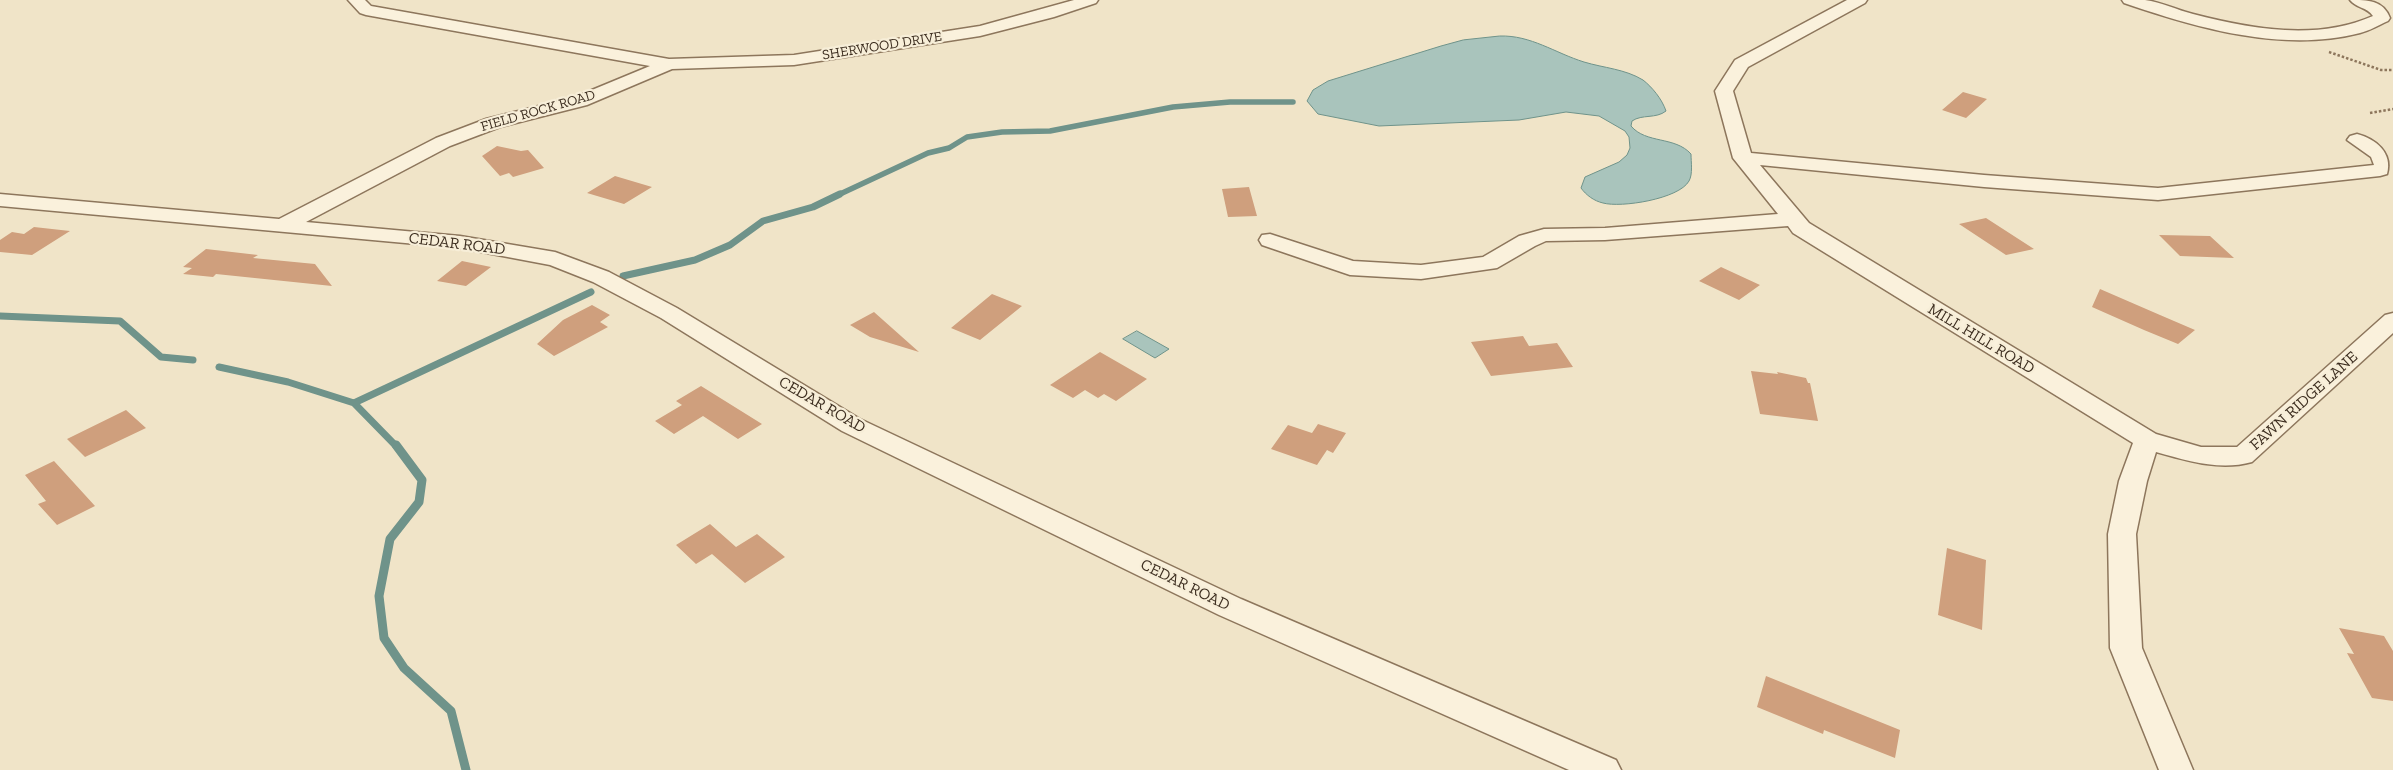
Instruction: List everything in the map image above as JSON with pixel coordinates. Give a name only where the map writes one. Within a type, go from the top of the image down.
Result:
[{"type":"street","points":[[356,0],[366,10],[670,64]]},
{"type":"street","name":"SHERWOOD DRIVE","points":[[670,64],[794,60],[980,31],[1048,14],[1090,0]]},
{"type":"street","name":"MILL HILL ROAD","points":[[1859,0],[1741,64],[1724,91],[1743,158],[1801,228],[2148,440]]},
{"type":"street","points":[[2130,0],[2159,11],[2210,23],[2287,34],[2328,34],[2362,27],[2382,18],[2380,12],[2373,6],[2358,0]]},
{"type":"street","name":"FIELD ROCK ROAD","points":[[282,226],[443,142],[493,123],[581,102],[670,64]]},
{"type":"street","points":[[1743,158],[1885,170],[1984,181],[2158,194],[2273,180],[2380,170],[2385,163],[2379,153],[2357,140]]},
{"type":"street","name":"CEDAR ROAD","points":[[0,200],[460,242],[528,253],[578,267],[669,313],[851,424],[1230,607],[1604,770]]},
{"type":"street","points":[[1270,240],[1350,268],[1421,272],[1488,263],[1527,241],[1544,235],[1604,234],[1794,219]]},
{"type":"street","name":"FAWN RIDGE LANE","points":[[2148,440],[2201,456],[2243,456],[2393,320]]},
{"type":"street","points":[[2148,440],[2132,481],[2122,534],[2126,648],[2176,770]]},
{"type":"path","points":[[2328,52],[2381,70],[2393,70]]},
{"type":"path","points":[[2370,113],[2393,109]]},
{"type":"water","points":[[1511,36],[1533,41],[1584,62],[1622,71],[1643,80],[1662,102],[1666,111],[1658,115],[1636,119],[1632,121],[1631,126],[1637,132],[1677,145],[1691,154],[1689,181],[1674,193],[1649,201],[1611,204],[1600,202],[1590,197],[1581,188],[1585,177],[1619,162],[1627,155],[1630,148],[1629,137],[1625,131],[1599,116],[1566,112],[1519,120],[1379,126],[1318,114],[1307,101],[1313,90],[1328,81],[1463,40]]},
{"type":"water","points":[[1137,331],[1169,349],[1155,358],[1123,339]]},
{"type":"building","points":[[1963,92],[1987,99],[1966,118],[1942,110]]},
{"type":"building","points":[[497,146],[521,151],[528,150],[544,168],[513,177],[509,173],[500,176],[482,156]]},
{"type":"building","points":[[615,176],[652,187],[624,204],[587,193]]},
{"type":"building","points":[[1249,187],[1257,216],[1228,217],[1222,189]]},
{"type":"building","points":[[1986,218],[2034,249],[2006,255],[1959,224]]},
{"type":"building","points":[[34,227],[70,231],[32,255],[0,252],[0,240],[12,232],[24,234]]},
{"type":"building","points":[[2159,235],[2210,236],[2234,258],[2180,256]]},
{"type":"building","points":[[206,249],[258,255],[253,258],[315,264],[332,286],[216,274],[213,277],[183,274],[192,268],[183,267]]},
{"type":"building","points":[[462,261],[491,267],[466,286],[437,281]]},
{"type":"building","points":[[1721,267],[1760,285],[1739,300],[1699,281]]},
{"type":"building","points":[[2100,289],[2195,330],[2178,344],[2144,330],[2092,307]]},
{"type":"building","points":[[992,294],[1022,306],[980,340],[951,328]]},
{"type":"building","points":[[592,305],[610,315],[600,322],[608,327],[554,356],[537,344],[563,320]]},
{"type":"building","points":[[874,312],[919,352],[870,337],[850,325]]},
{"type":"building","points":[[1523,336],[1529,346],[1557,343],[1573,367],[1491,376],[1471,342]]},
{"type":"building","points":[[1100,352],[1147,379],[1116,401],[1104,394],[1098,398],[1085,390],[1073,398],[1050,385]]},
{"type":"building","points":[[1751,371],[1778,374],[1777,372],[1806,378],[1808,383],[1810,383],[1818,421],[1760,414]]},
{"type":"building","points":[[701,386],[762,424],[738,439],[703,416],[674,434],[655,421],[682,405],[676,401]]},
{"type":"building","points":[[126,410],[146,428],[85,457],[67,439]]},
{"type":"building","points":[[1318,424],[1346,433],[1333,453],[1327,450],[1317,465],[1271,449],[1288,425],[1312,433]]},
{"type":"building","points":[[54,461],[95,506],[57,525],[38,504],[46,501],[25,475]]},
{"type":"building","points":[[710,524],[736,547],[757,534],[785,557],[745,583],[712,554],[696,564],[676,545]]},
{"type":"building","points":[[1947,548],[1986,560],[1982,630],[1938,615]]},
{"type":"building","points":[[2339,628],[2384,636],[2393,651],[2393,701],[2372,698],[2347,653],[2354,654]]},
{"type":"building","points":[[1766,676],[1900,730],[1895,758],[1824,730],[1823,734],[1757,707]]},
{"type":"waterway","points":[[838,195],[928,153],[949,148],[967,137],[1002,132],[1050,131],[1173,107],[1230,102],[1293,102]]},
{"type":"waterway","points":[[623,276],[695,260],[730,245],[763,221],[813,207],[840,194]]},
{"type":"waterway","points":[[354,403],[591,292]]},
{"type":"waterway","points":[[0,316],[120,321],[161,357],[193,360]]},
{"type":"waterway","points":[[219,367],[288,382],[354,403]]},
{"type":"waterway","points":[[354,403],[397,447]]},
{"type":"waterway","points":[[396,445],[422,480],[419,502],[390,539],[379,596],[384,638],[404,668],[451,711],[466,770]]}]
